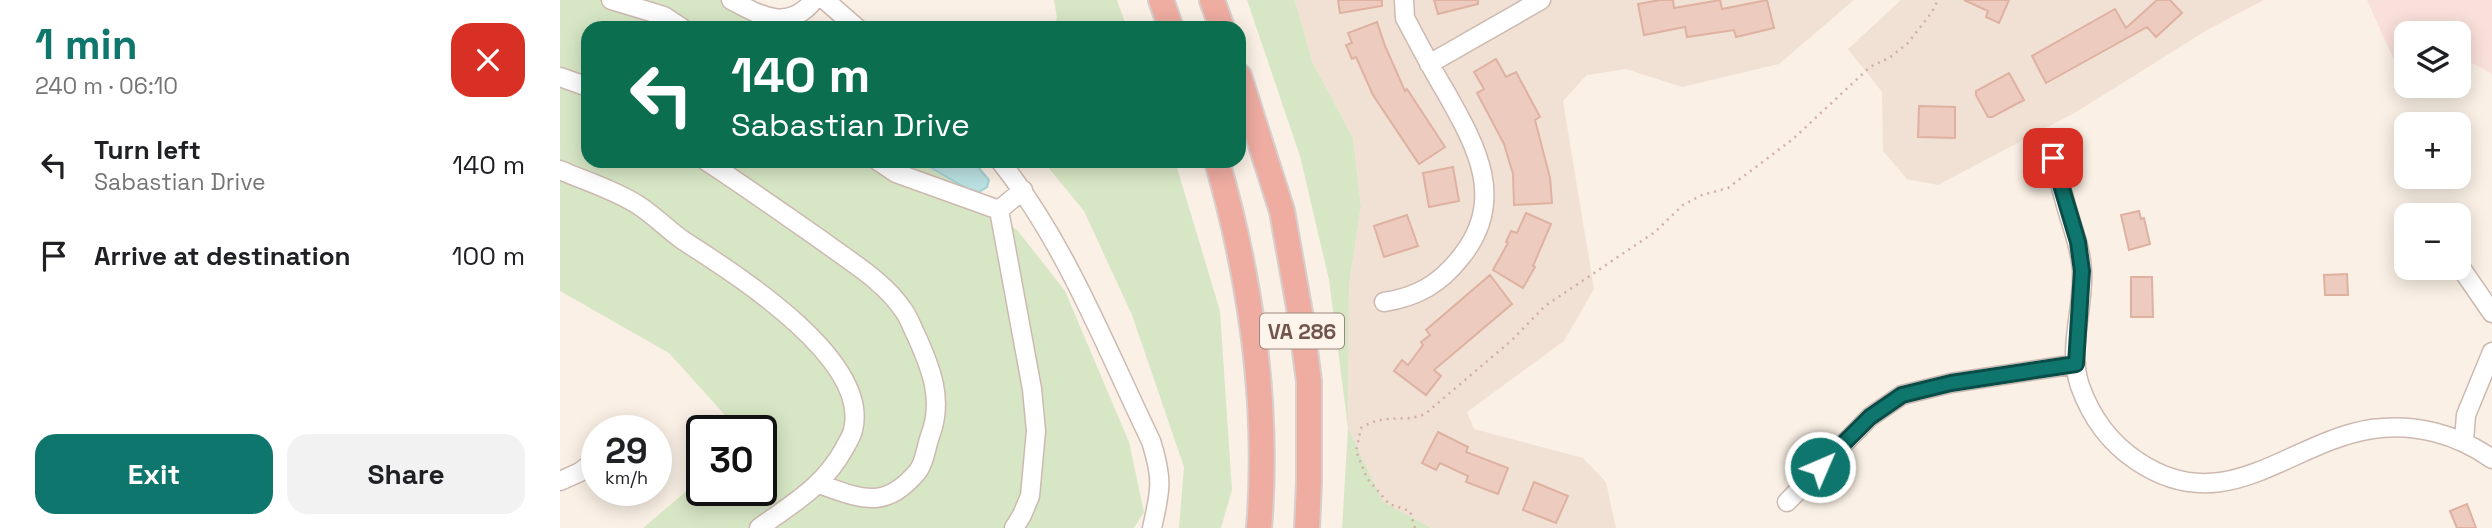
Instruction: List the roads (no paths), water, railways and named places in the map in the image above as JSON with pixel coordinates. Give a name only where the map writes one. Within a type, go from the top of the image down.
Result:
[{"type":"highway","points":[[1161,0],[1168,21]]},
{"type":"highway","points":[[1212,0],[1220,21]]},
{"type":"highway","name":"VA 286","points":[[1246,98],[1282,211],[1300,313],[1309,382],[1307,528]]},
{"type":"highway","name":"VA 286","points":[[1219,168],[1236,226],[1253,320],[1261,426],[1259,528]]},
{"type":"street","points":[[611,0],[664,16],[672,21]]},
{"type":"street","points":[[731,0],[752,11],[780,19],[791,19],[802,13],[814,0]]},
{"type":"street","points":[[825,0],[849,21]]},
{"type":"street","points":[[1384,302],[1409,298],[1426,289],[1453,267],[1468,248],[1479,224],[1485,195],[1481,163],[1470,136],[1405,18],[1404,0]]},
{"type":"street","points":[[1429,64],[1541,0]]},
{"type":"street","points":[[560,77],[581,84]]},
{"type":"street","points":[[2053,158],[2078,242],[2082,271],[2076,364],[2080,386],[2090,410],[2114,442],[2146,467],[2182,480],[2214,482],[2243,478],[2343,437],[2372,429],[2413,428],[2463,441],[2492,459]]},
{"type":"street","points":[[716,168],[875,278],[905,311],[931,366],[936,391],[936,421],[922,466],[909,481],[894,494],[879,499],[860,497],[819,484]]},
{"type":"street","points":[[888,168],[999,210]]},
{"type":"street","points":[[1006,168],[1051,235],[1151,441],[1160,471],[1159,496],[1152,528]]},
{"type":"street","points":[[560,170],[638,204],[682,240],[713,258],[823,348],[845,379],[855,409],[853,431],[840,456],[819,484],[759,528]]},
{"type":"street","points":[[999,210],[1023,190]]},
{"type":"street","points":[[999,210],[1032,389],[1036,431],[1030,496],[1014,528]]},
{"type":"street","points":[[2469,280],[2492,313]]},
{"type":"street","points":[[2463,441],[2466,415],[2492,352]]},
{"type":"street","points":[[1787,502],[1870,417],[1902,395],[1951,383],[2076,364]]},
{"type":"street","points":[[560,481],[581,471]]},
{"type":"water","points":[[931,168],[979,168],[989,180],[987,187],[979,192],[968,189]]}]
